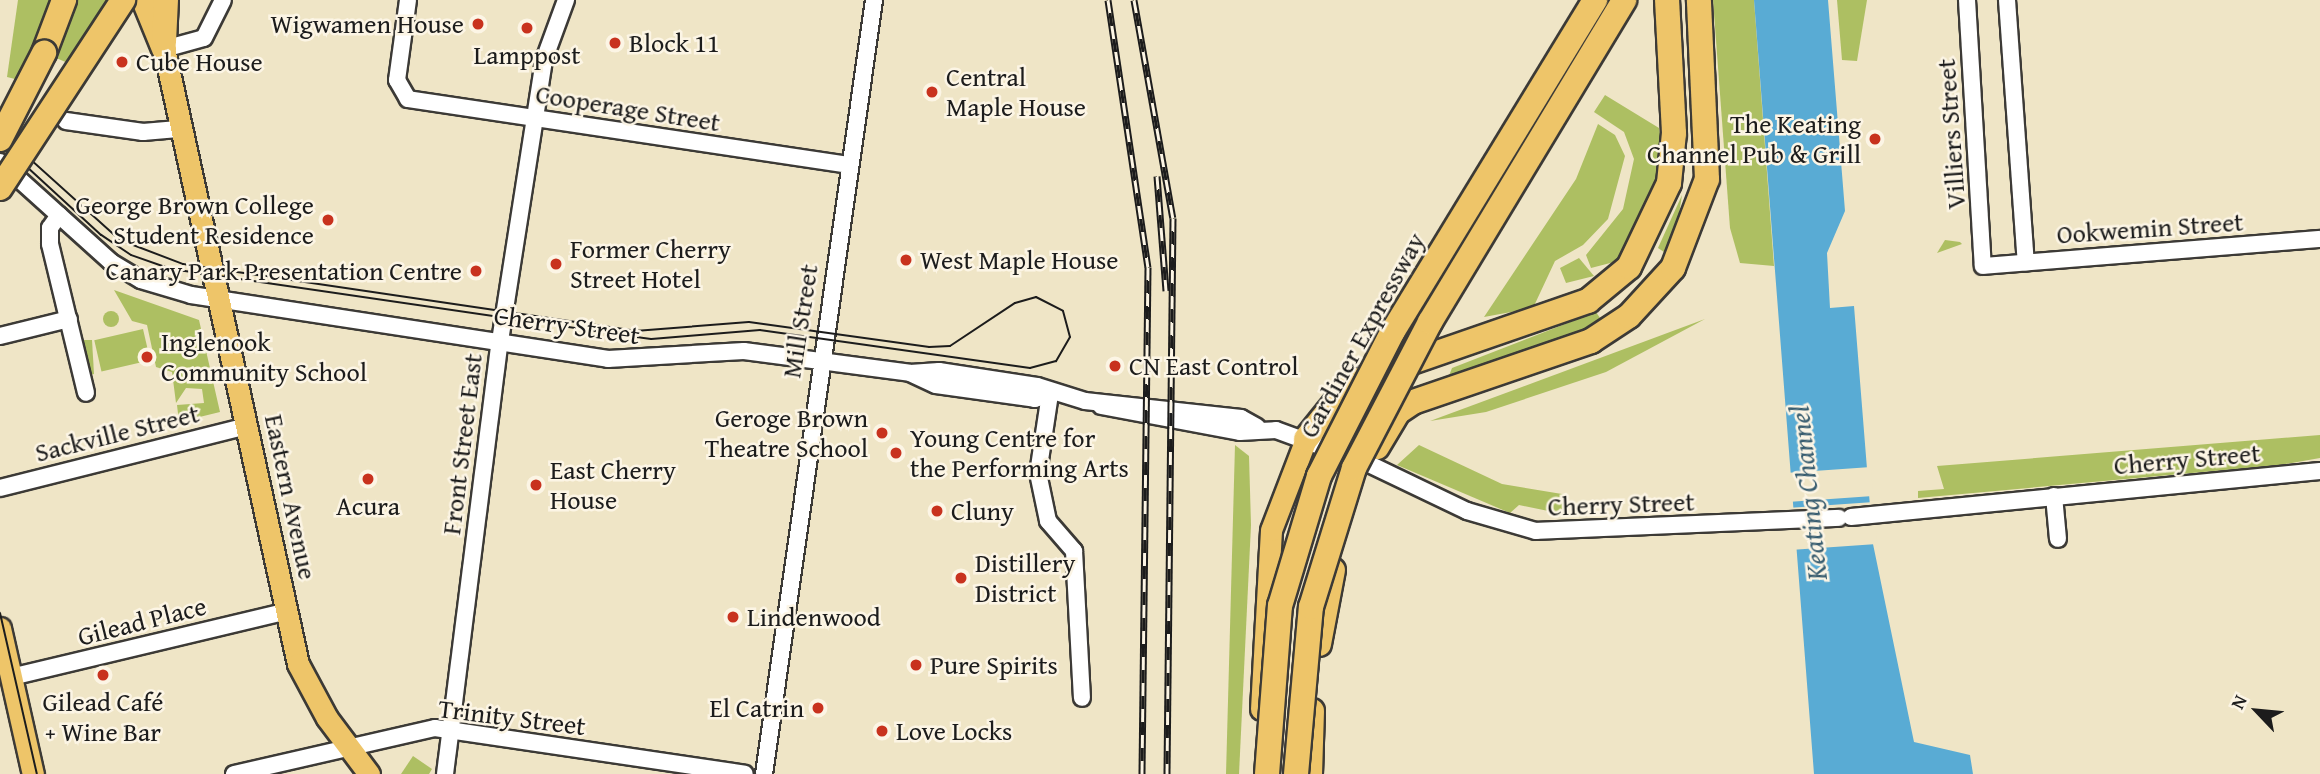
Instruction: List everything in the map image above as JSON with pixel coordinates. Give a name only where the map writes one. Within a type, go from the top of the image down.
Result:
[{"type":"highway","points":[[0,139],[64,0]]},
{"type":"highway","points":[[0,188],[123,0]]},
{"type":"highway","name":"Eastern Avenue","points":[[144,0],[164,49]]},
{"type":"highway","name":"Eastern Avenue","points":[[164,49],[166,0]]},
{"type":"highway","name":"Gardiner Expressway","points":[[1264,774],[1280,606],[1318,476],[1393,331],[1595,0]]},
{"type":"highway","name":"Gardiner Expressway","points":[[1296,774],[1311,607],[1354,468],[1430,322],[1624,0]]},
{"type":"highway","points":[[1306,439],[1351,383],[1458,350],[1605,290],[1633,261],[1662,205],[1673,106],[1667,0]]},
{"type":"highway","points":[[1310,774],[1322,615],[1369,464],[1398,412],[1413,402],[1591,341],[1660,285],[1691,231],[1707,179],[1699,0]]},
{"type":"highway","points":[[1673,106],[1701,30]]},
{"type":"main road","name":"Eastern Avenue","points":[[164,49],[284,612],[306,680],[369,774]]},
{"type":"main road","points":[[1264,774],[1271,530],[1306,439]]},
{"type":"main road","points":[[1,634],[33,774]]},
{"type":"street","points":[[164,49],[204,38],[223,0]]},
{"type":"street","name":"Cooperage Street","points":[[408,0],[397,80],[403,94],[535,118],[847,165]]},
{"type":"street","name":"Front Street East","points":[[445,774],[447,729],[500,341],[544,60],[566,0]]},
{"type":"street","name":"Mill Street","points":[[764,774],[847,165],[874,0]]},
{"type":"street","name":"Villiers Street","points":[[1967,0],[1983,266]]},
{"type":"street","points":[[2007,0],[2026,262]]},
{"type":"street","points":[[66,121],[143,132],[181,129]]},
{"type":"street","name":"Cherry Street","points":[[0,162],[59,215],[141,280],[218,299],[627,360],[744,351],[820,360],[910,373],[936,385],[1035,399],[1049,394],[1149,418],[1240,432],[1257,428],[1306,439],[1369,464],[1466,511],[1536,531],[1784,522],[2320,471]]},
{"type":"street","points":[[59,215],[50,228],[50,244],[86,393]]},
{"type":"street","name":"Ookwemin Street","points":[[1983,266],[2320,239]]},
{"type":"street","points":[[0,336],[69,319]]},
{"type":"street","points":[[1049,394],[1038,473],[1048,521],[1074,551],[1082,698]]},
{"type":"street","name":"Sackville Street","points":[[0,488],[246,426]]},
{"type":"street","points":[[2054,496],[2057,539]]},
{"type":"street","name":"Gilead Place","points":[[11,677],[284,612]]},
{"type":"street","name":"Trinity Street","points":[[234,774],[349,746],[447,729],[745,774]]},
{"type":"green space","points":[[18,0],[52,0],[19,80],[7,77]]},
{"type":"green space","points":[[75,0],[111,0],[70,64],[54,57]]},
{"type":"green space","points":[[1713,0],[1754,0],[1774,266],[1740,263],[1730,228]]},
{"type":"green space","points":[[1837,0],[1867,0],[1857,61],[1842,60]]},
{"type":"green space","points":[[1605,95],[1659,128],[1662,144],[1658,181],[1618,261],[1591,268],[1586,255],[1623,209],[1634,159],[1624,132],[1594,112]]},
{"type":"green space","points":[[1598,124],[1615,135],[1625,156],[1608,219],[1583,245],[1555,261],[1533,308],[1484,317],[1576,179]]},
{"type":"green space","points":[[1682,195],[1675,240],[1667,254],[1658,248]]},
{"type":"green space","points":[[1945,240],[1960,242],[1962,244],[1937,253]]},
{"type":"green space","points":[[1579,258],[1594,276],[1566,283],[1560,268]]},
{"type":"green space","points":[[114,290],[199,320],[220,412],[179,422],[177,405],[204,403],[202,389],[186,388],[176,403],[172,372],[156,367],[147,325],[132,321]]},
{"type":"green space","points":[[111,311],[117,313],[117,325],[111,327],[105,325],[103,319],[105,313]]},
{"type":"green space","points":[[1596,312],[1602,321],[1580,334],[1447,381],[1452,368]]},
{"type":"green space","points":[[1705,319],[1606,372],[1486,412],[1430,421]]},
{"type":"green space","points":[[143,329],[150,360],[101,371],[94,340]]},
{"type":"green space","points":[[80,340],[92,340],[94,374],[89,375]]},
{"type":"green space","points":[[2320,435],[2320,458],[2280,465],[1918,498],[1918,491],[1944,489],[1937,466]]},
{"type":"green space","points":[[1235,445],[1249,456],[1251,525],[1239,774],[1226,774]]},
{"type":"green space","points":[[1419,445],[1502,484],[1568,495],[1563,514],[1519,505],[1510,513],[1397,465]]},
{"type":"green space","points":[[413,756],[432,769],[429,774],[401,774]]},
{"type":"water","name":"Keating Channel","points":[[1754,0],[1828,0],[1845,211],[1827,253],[1830,308],[1854,306],[1873,544],[1914,742],[1970,755],[1973,774],[1814,774]]},
{"type":"pier","points":[[1871,467],[1873,496],[1791,502],[1789,473]]},
{"type":"pier","points":[[1874,502],[1877,544],[1794,550],[1791,508]]},
{"type":"tram line","points":[[0,132],[120,240],[183,264],[635,331],[749,322],[929,347],[950,346],[1015,303],[1036,297],[1063,311],[1070,337],[1056,361],[1030,368],[760,330],[651,339],[171,269],[131,255],[101,235],[0,142]]},
{"type":"tram line","points":[[0,613],[37,774]]},
{"type":"railway","points":[[1108,0],[1148,267],[1142,774]]},
{"type":"railway","points":[[1134,0],[1173,218],[1167,774]]},
{"type":"railway","points":[[1157,176],[1166,291]]},
{"type":"place","name":"Wigwamen House","points":[[478,24]]},
{"type":"place","name":"Lamppost","points":[[527,28]]},
{"type":"place","name":"Block 11","points":[[615,43]]},
{"type":"place","name":"Cube House","points":[[122,62]]},
{"type":"place","name":"Central Maple House","points":[[932,92]]},
{"type":"place","name":"The Keating Channel Pub & Grill","points":[[1875,139]]},
{"type":"place","name":"George Brown College Student Residence","points":[[328,220]]},
{"type":"place","name":"West Maple House","points":[[906,260]]},
{"type":"place","name":"Former Cherry Street Hotel","points":[[556,264]]},
{"type":"place","name":"Canary Park Presentation Centre","points":[[476,271]]},
{"type":"place","name":"Inglenook Community School","points":[[147,357]]},
{"type":"place","name":"CN East Control","points":[[1115,366]]},
{"type":"place","name":"Geroge Brown Theatre School","points":[[882,433]]},
{"type":"place","name":"Young Centre for the Performing Arts","points":[[896,453]]},
{"type":"place","name":"Acura","points":[[368,479]]},
{"type":"place","name":"East Cherry House","points":[[536,485]]},
{"type":"place","name":"Cluny","points":[[937,511]]},
{"type":"place","name":"Distillery District","points":[[961,578]]},
{"type":"place","name":"Lindenwood","points":[[733,617]]},
{"type":"place","name":"Pure Spirits","points":[[916,665]]},
{"type":"place","name":"Gilead Café + Wine Bar","points":[[103,675]]},
{"type":"place","name":"El Catrin","points":[[818,708]]},
{"type":"place","name":"Love Locks","points":[[882,731]]}]
